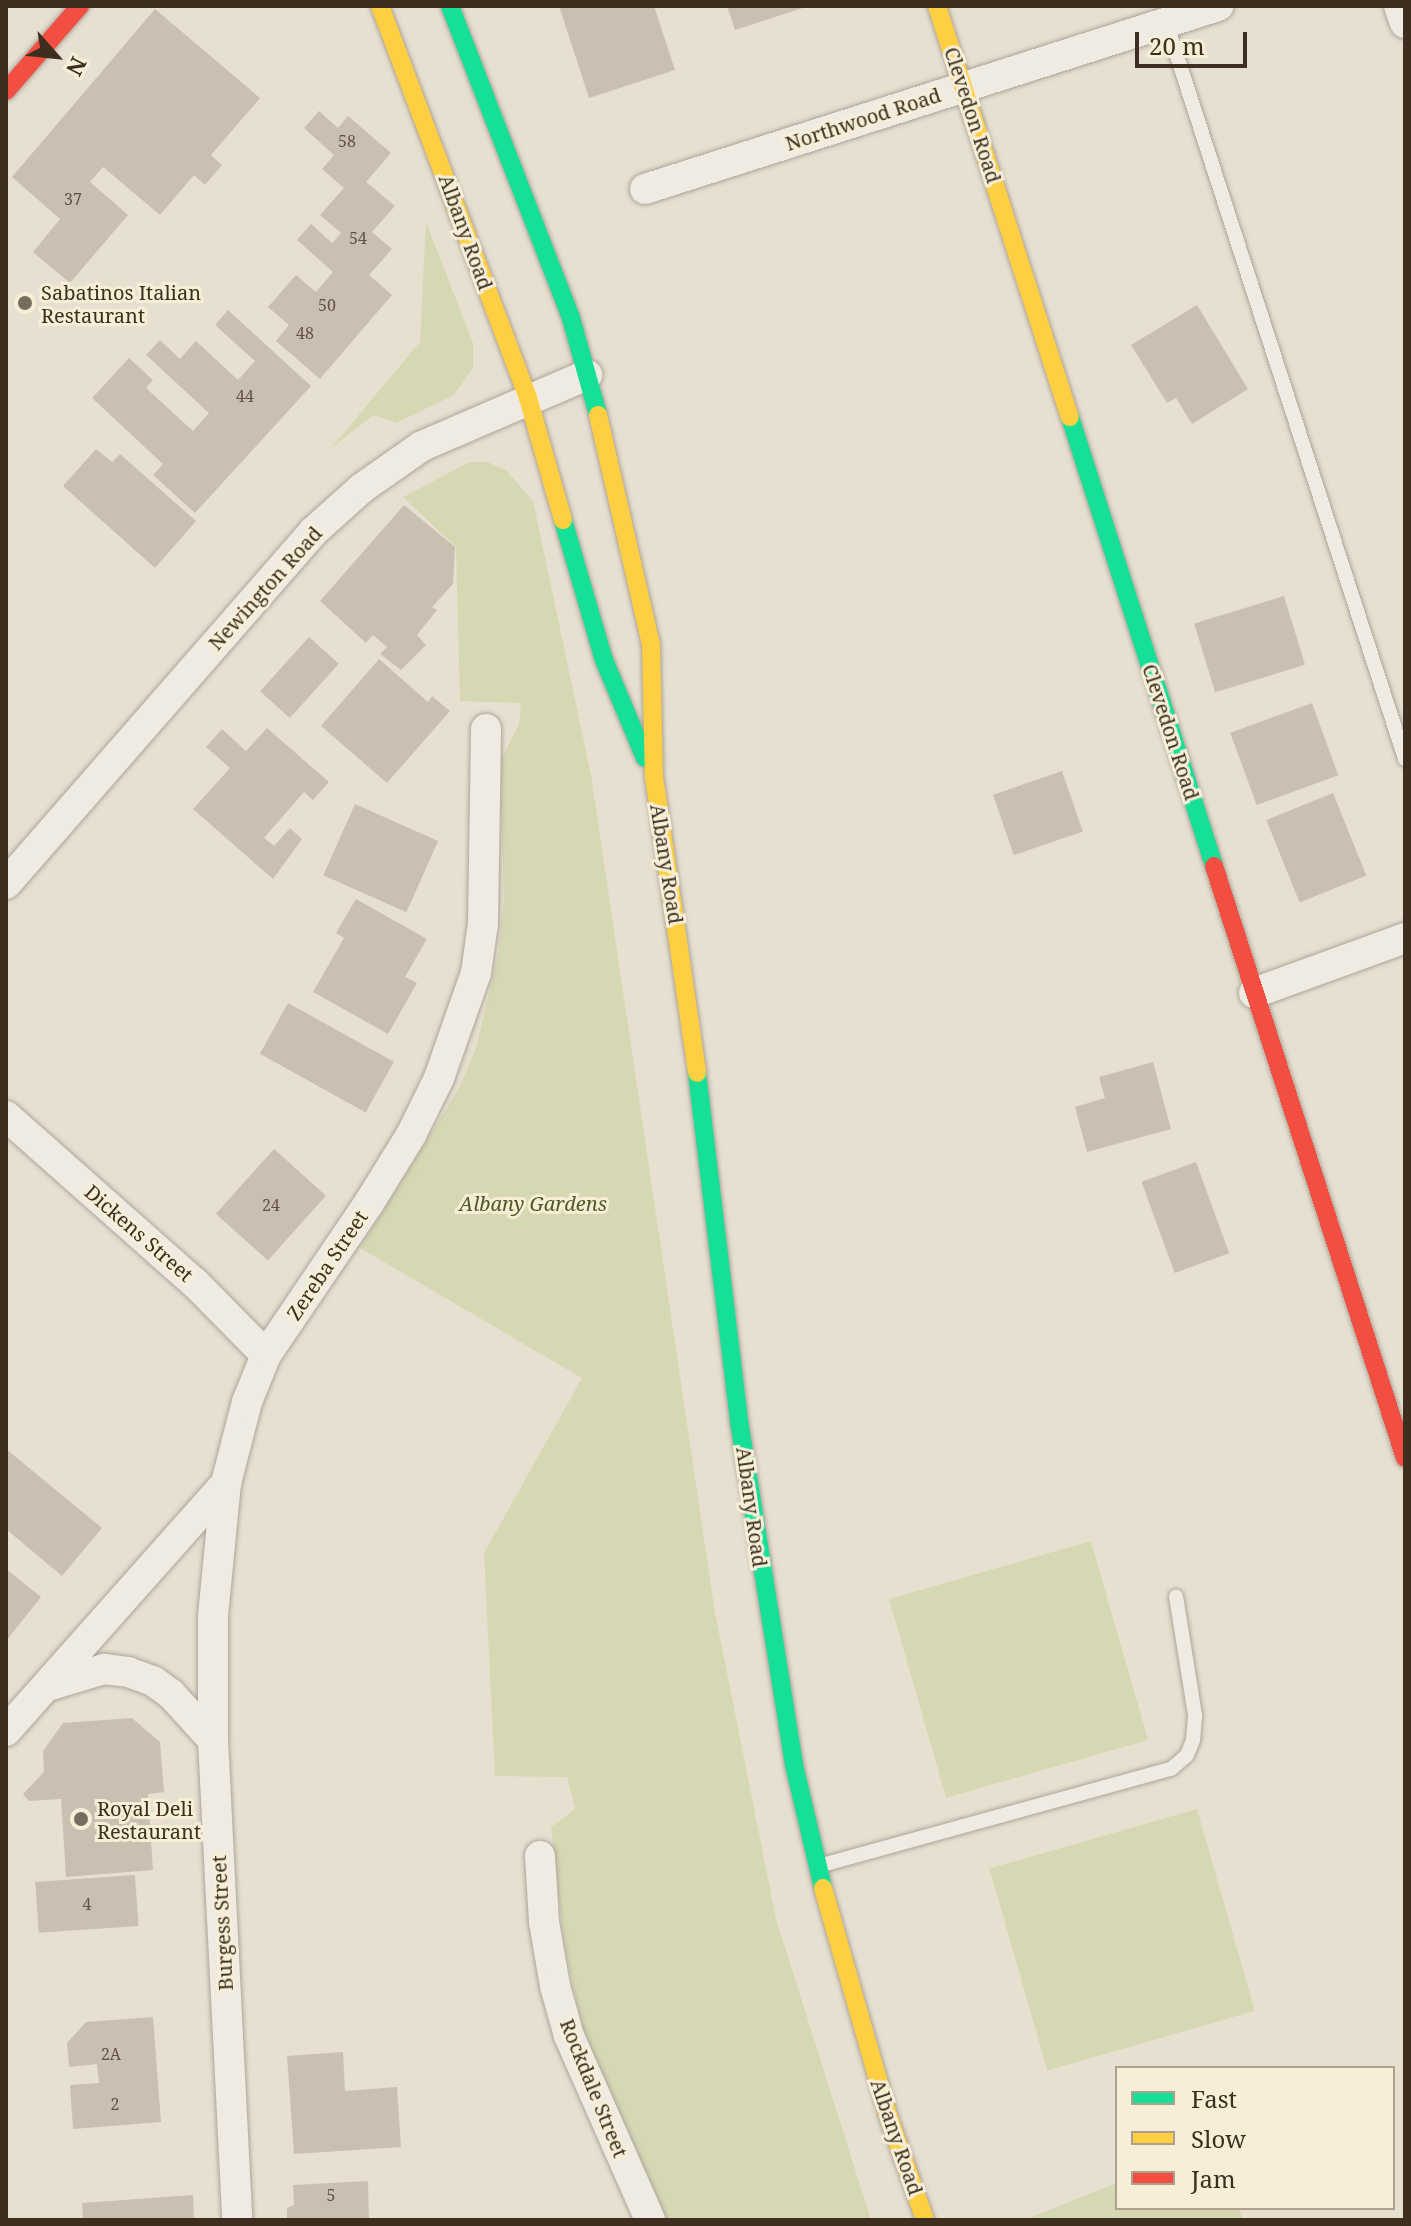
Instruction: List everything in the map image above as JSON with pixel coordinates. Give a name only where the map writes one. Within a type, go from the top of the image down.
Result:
[{"type":"main road","points":[[6,91],[80,6]]},
{"type":"main road","name":"Albany Road","points":[[380,6],[528,398],[604,660],[654,777]]},
{"type":"main road","name":"Albany Road","points":[[450,6],[571,318],[651,645],[654,777],[687,987],[739,1421],[794,1765],[818,1866],[890,2121],[925,2220]]},
{"type":"main road","name":"Clevedon Road","points":[[937,6],[1405,1458]]},
{"type":"street","name":"Northwood Road","points":[[645,189],[1218,6]]},
{"type":"street","points":[[1399,6],[1405,23]]},
{"type":"street","name":"Newington Road","points":[[6,884],[313,532],[362,488],[422,446],[587,375]]},
{"type":"street","name":"Zereba Street","points":[[6,1731],[226,1483],[247,1402],[266,1355],[411,1135],[462,1021],[476,973],[483,924],[486,729]]},
{"type":"street","points":[[1254,993],[1405,938]]},
{"type":"street","name":"Dickens Street","points":[[6,1116],[195,1283],[266,1355]]},
{"type":"street","name":"Burgess Street","points":[[226,1483],[213,1616],[213,1740],[237,2220]]},
{"type":"street","points":[[45,1687],[104,1669],[128,1672],[153,1681],[171,1694],[213,1740]]},
{"type":"street","name":"Rockdale Street","points":[[540,1856],[544,1922],[555,1986],[569,2036],[650,2220]]},
{"type":"lane","points":[[1166,22],[1405,759]]},
{"type":"lane","points":[[818,1866],[1171,1769],[1190,1748],[1195,1715],[1176,1597]]},
{"type":"green space","points":[[426,222],[473,343],[473,368],[454,395],[396,423],[374,415],[331,448],[420,342]]},
{"type":"green space","name":"Albany Gardens","points":[[470,462],[487,462],[506,470],[533,501],[591,775],[715,1613],[776,1919],[871,2220],[666,2220],[583,2032],[564,1941],[551,1827],[575,1809],[567,1777],[495,1776],[484,1553],[582,1378],[360,1248],[459,1088],[476,1048],[498,956],[504,898],[500,762],[519,724],[521,703],[460,701],[456,547],[403,497]]},
{"type":"green space","points":[[1091,1541],[1148,1740],[946,1798],[889,1599]]},
{"type":"green space","points":[[1197,1809],[1255,2011],[1047,2070],[989,1869]]},
{"type":"green space","points":[[1115,2184],[1115,2210],[1240,2210],[1243,2220],[1024,2220]]},
{"type":"building","points":[[559,6],[654,6],[675,70],[589,98]]},
{"type":"building","points":[[727,6],[805,6],[806,7],[735,30]]},
{"type":"building","points":[[155,9],[260,98],[211,155],[222,165],[205,185],[194,175],[160,215],[103,167],[90,182],[128,215],[70,283],[33,252],[60,219],[12,177]]},
{"type":"building","points":[[319,111],[338,128],[348,116],[391,153],[366,182],[395,206],[372,232],[392,249],[369,275],[392,295],[320,379],[276,341],[289,325],[268,307],[296,275],[316,292],[333,272],[297,240],[311,224],[332,243],[341,233],[320,215],[344,188],[322,169],[334,155],[304,128]]},
{"type":"building","points":[[1197,305],[1248,389],[1192,424],[1176,398],[1167,403],[1131,345]]},
{"type":"building","points":[[228,310],[311,386],[195,513],[153,475],[163,464],[92,398],[129,358],[153,380],[146,388],[193,431],[209,413],[146,355],[160,340],[180,359],[196,341],[238,380],[255,361],[215,325]]},
{"type":"building","points":[[96,449],[112,462],[120,454],[196,521],[155,568],[63,486]]},
{"type":"building","points":[[404,505],[455,547],[453,584],[432,607],[437,610],[417,635],[426,645],[401,670],[380,654],[387,647],[373,635],[366,643],[320,601]]},
{"type":"building","points":[[1284,596],[1305,665],[1215,692],[1194,623]]},
{"type":"building","points":[[309,637],[339,664],[290,718],[260,691]]},
{"type":"building","points":[[379,659],[428,702],[432,696],[450,711],[387,783],[321,726]]},
{"type":"building","points":[[1312,703],[1338,775],[1257,805],[1230,733]]},
{"type":"building","points":[[267,728],[329,782],[313,800],[304,792],[264,838],[274,846],[290,828],[302,839],[273,879],[193,809],[230,768],[206,747],[222,729],[246,751]]},
{"type":"building","points":[[1062,771],[1083,832],[1014,855],[993,795]]},
{"type":"building","points":[[1333,793],[1366,876],[1300,902],[1266,820]]},
{"type":"building","points":[[355,804],[438,841],[406,912],[323,875]]},
{"type":"building","points":[[356,899],[427,939],[405,977],[417,983],[388,1034],[313,992],[344,938],[336,933]]},
{"type":"building","points":[[288,1003],[394,1062],[366,1112],[260,1054]]},
{"type":"building","points":[[1153,1062],[1171,1129],[1087,1152],[1075,1107],[1105,1098],[1099,1077]]},
{"type":"building","points":[[274,1149],[326,1196],[268,1260],[216,1214]]},
{"type":"building","points":[[1196,1162],[1229,1253],[1175,1273],[1141,1182]]},
{"type":"building","points":[[6,1449],[102,1528],[62,1576],[6,1529]]},
{"type":"building","points":[[6,1569],[41,1597],[6,1641]]},
{"type":"building","points":[[132,1718],[160,1742],[164,1792],[148,1794],[153,1870],[66,1877],[61,1799],[29,1801],[23,1794],[44,1772],[43,1751],[63,1723]]},
{"type":"building","points":[[135,1875],[139,1926],[39,1933],[35,1882]]},
{"type":"building","points":[[153,2017],[161,2122],[73,2129],[70,2085],[99,2083],[97,2064],[69,2067],[67,2043],[86,2022]]},
{"type":"building","points":[[343,2052],[345,2091],[397,2087],[401,2147],[294,2154],[287,2056]]},
{"type":"building","points":[[368,2181],[369,2220],[287,2220],[287,2208],[294,2205],[293,2185]]},
{"type":"building","points":[[193,2195],[194,2220],[83,2220],[82,2203]]},
{"type":"traffic: fast","points":[[450,6],[571,318],[598,415]]},
{"type":"traffic: fast","points":[[1070,417],[1214,866]]},
{"type":"traffic: fast","points":[[563,520],[604,660],[645,758]]},
{"type":"traffic: fast","points":[[697,1073],[739,1421],[794,1765],[823,1888]]},
{"type":"traffic: slow","points":[[380,6],[528,398],[563,520]]},
{"type":"traffic: slow","points":[[937,6],[1070,417]]},
{"type":"traffic: slow","points":[[598,415],[651,645],[654,777],[697,1073]]},
{"type":"traffic: slow","points":[[823,1888],[890,2121],[925,2220]]},
{"type":"traffic: jam","points":[[6,91],[80,6]]},
{"type":"traffic: jam","points":[[1214,866],[1405,1458]]},
{"type":"place","name":"Sabatinos Italian Restaurant","points":[[25,303]]},
{"type":"place","name":"Royal Deli Restaurant","points":[[81,1819]]}]
